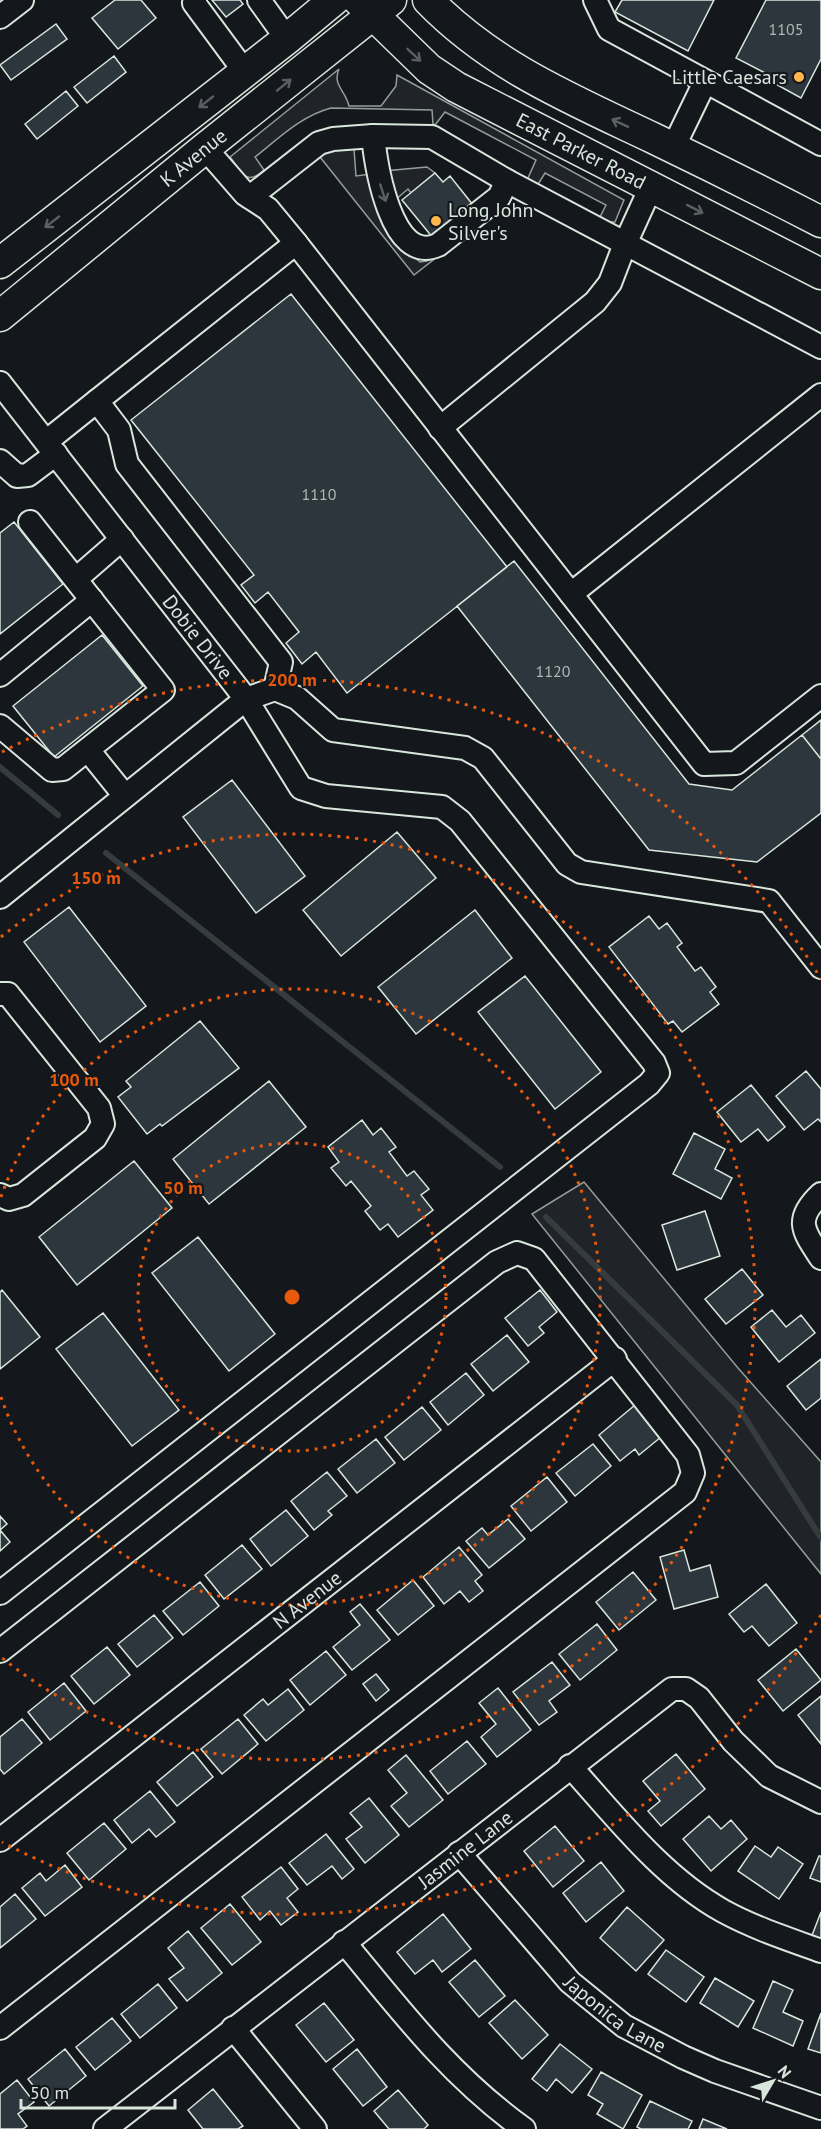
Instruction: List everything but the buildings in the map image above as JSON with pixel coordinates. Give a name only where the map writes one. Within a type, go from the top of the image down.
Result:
[{"type":"main road","name":"K Avenue","points":[[0,263],[334,0]]},
{"type":"main road","points":[[428,0],[485,51],[548,88],[821,222]]},
{"type":"main road","name":"K Avenue","points":[[0,316],[205,148],[373,5]]},
{"type":"main road","name":"East Parker Road","points":[[373,5],[429,69],[456,87],[821,274]]},
{"type":"main road","points":[[651,187],[673,148]]},
{"type":"street","points":[[0,17],[22,0]]},
{"type":"street","points":[[195,0],[194,3],[245,72]]},
{"type":"street","points":[[259,0],[287,39]]},
{"type":"street","points":[[595,0],[609,29],[705,82],[820,140]]},
{"type":"street","points":[[673,148],[705,82]]},
{"type":"street","points":[[250,197],[319,143],[333,139],[373,136],[432,137],[507,181],[821,347]]},
{"type":"street","points":[[373,136],[379,179],[387,204],[396,224],[409,242],[418,248],[428,249],[438,244],[499,197],[507,181]]},
{"type":"street","points":[[205,148],[244,194],[268,209],[296,243],[704,764],[736,763],[821,696]]},
{"type":"street","points":[[440,428],[595,302],[610,283],[651,187]]},
{"type":"street","points":[[0,461],[17,476],[28,475],[97,401],[296,243]]},
{"type":"street","name":"Dobie Drive","points":[[0,383],[246,699],[0,897]]},
{"type":"street","points":[[571,594],[821,395]]},
{"type":"street","points":[[97,401],[119,430],[127,464],[281,662],[275,689]]},
{"type":"street","points":[[0,726],[52,770],[63,769],[163,690],[30,522]]},
{"type":"street","points":[[76,579],[122,539]]},
{"type":"street","points":[[0,675],[92,600]]},
{"type":"street","points":[[0,1593],[649,1084],[658,1073],[654,1064],[460,821],[442,807],[326,796],[301,788],[246,699],[275,689],[297,698],[333,730],[465,748],[483,758],[567,864],[581,872],[769,901],[821,968]]},
{"type":"street","points":[[88,750],[125,796]]},
{"type":"street","points":[[0,994],[8,994],[99,1108],[103,1124],[96,1137],[23,1195],[9,1199],[0,1195]]},
{"type":"street","points":[[821,1194],[809,1208],[804,1221],[804,1232],[821,1258]]},
{"type":"street","points":[[0,1651],[497,1262],[517,1253],[534,1259],[615,1359],[688,1455],[693,1473],[685,1492],[0,2028]]},
{"type":"street","name":"N Avenue","points":[[0,1840],[615,1359]]},
{"type":"street","name":"Jasmine Lane","points":[[116,2125],[233,2028],[672,1689],[686,1689],[703,1702],[733,1741],[769,1776],[821,1802]]},
{"type":"street","points":[[570,1766],[643,1846],[677,1879],[723,1911],[821,1951]]},
{"type":"street","name":"Japonica Lane","points":[[459,1853],[570,1982],[624,2026],[715,2071],[821,2108]]},
{"type":"street","points":[[344,1942],[420,2034],[468,2084],[524,2129]]},
{"type":"street","points":[[233,2028],[315,2129]]},
{"type":"shaded area","points":[[339,69],[338,84],[349,106],[381,106],[396,86],[397,75],[624,200],[615,222],[601,222],[599,219],[606,205],[545,173],[537,186],[529,181],[528,178],[536,160],[445,112],[435,125],[432,110],[331,108],[310,116],[291,128],[255,157],[264,170],[258,175],[248,177],[241,172],[230,157]]},
{"type":"shaded area","points":[[354,149],[356,176],[371,174],[387,223],[420,262],[427,261],[493,209],[492,214],[414,275],[320,157],[327,150]]},
{"type":"shaded area","points":[[427,167],[435,173],[411,193],[408,189],[395,200],[384,171]]},
{"type":"shaded area","points":[[584,1182],[738,1368],[821,1462],[821,1574],[532,1214]]},
{"type":"waterway","points":[[0,767],[58,815]]},
{"type":"waterway","points":[[106,853],[500,1167]]},
{"type":"waterway","points":[[546,1217],[737,1405],[821,1538]]},
{"type":"place","name":"Little Caesars","points":[[799,77]]},
{"type":"place","name":"Long John Silver's","points":[[436,221]]}]
